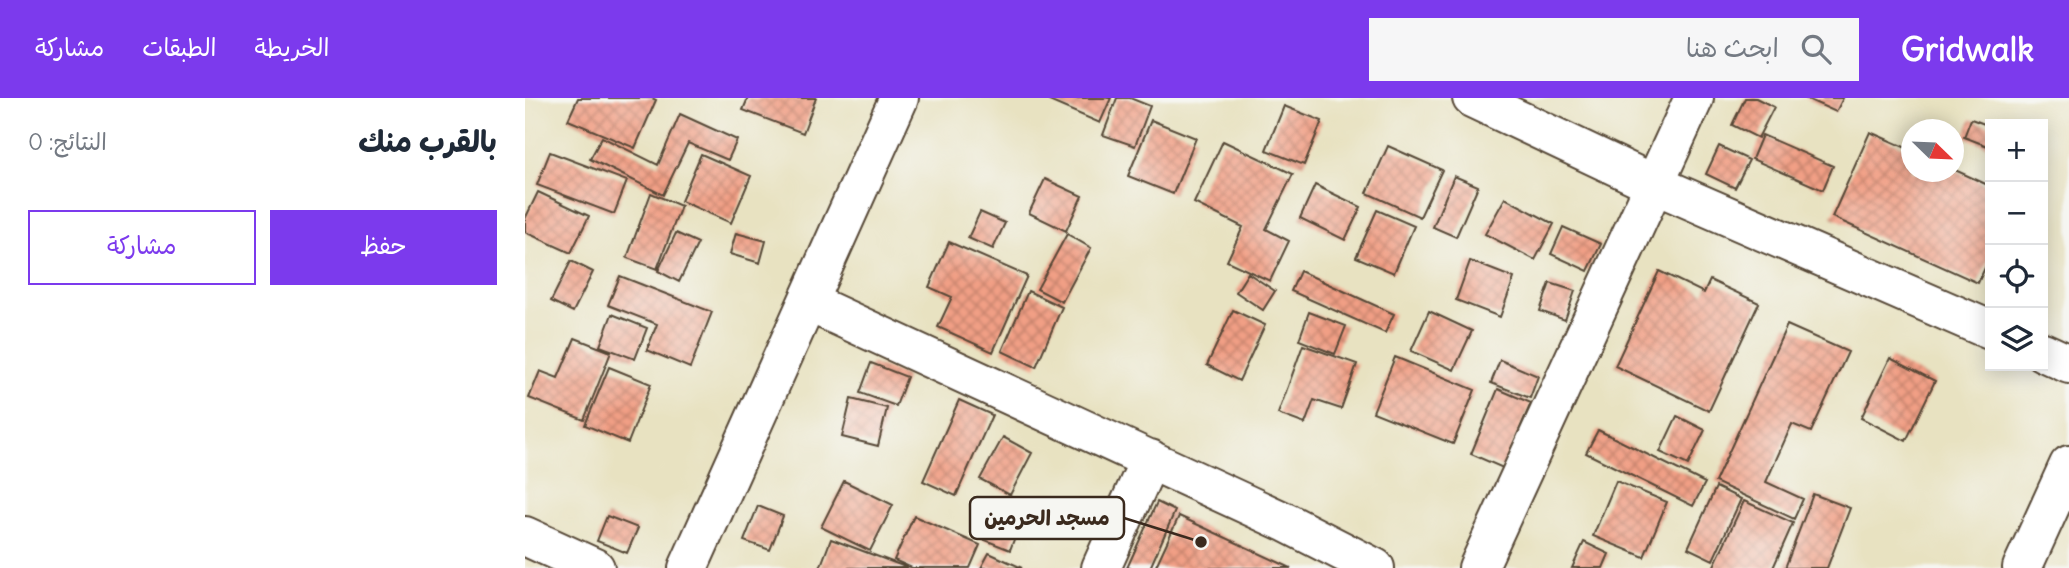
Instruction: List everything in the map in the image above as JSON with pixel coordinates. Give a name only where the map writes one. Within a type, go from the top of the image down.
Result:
[{"type":"street","points":[[688,568],[899,98]]},
{"type":"street","points":[[1472,98],[1654,184],[1985,328]]},
{"type":"street","points":[[1478,568],[1694,98]]},
{"type":"street","points":[[808,302],[1287,523],[1375,568]]},
{"type":"street","points":[[2048,354],[2069,363]]},
{"type":"street","points":[[1101,568],[1150,459]]},
{"type":"street","points":[[2022,568],[2069,465]]},
{"type":"street","points":[[525,536],[595,568]]},
{"type":"building","points":[[578,98],[656,100],[635,148],[568,120]]},
{"type":"building","points":[[748,98],[816,98],[803,133],[743,110]]},
{"type":"building","points":[[1050,98],[1111,98],[1100,123],[1049,101]]},
{"type":"building","points":[[1117,98],[1130,98],[1150,106],[1135,146],[1103,135]]},
{"type":"building","points":[[1745,98],[1756,98],[1774,107],[1758,138],[1732,125]]},
{"type":"building","points":[[1805,98],[1843,98],[1836,112]]},
{"type":"building","points":[[1284,106],[1322,121],[1304,165],[1266,150]]},
{"type":"building","points":[[680,114],[737,140],[728,160],[688,143],[663,195],[590,159],[602,137],[658,165]]},
{"type":"building","points":[[1971,119],[1985,124],[1985,145],[1964,137]]},
{"type":"building","points":[[1151,120],[1196,138],[1173,194],[1128,176]]},
{"type":"building","points":[[1870,132],[1901,146],[1901,182],[1964,182],[1964,174],[1985,184],[1985,268],[1978,283],[1832,217]]},
{"type":"building","points":[[1762,135],[1833,166],[1823,190],[1752,159]]},
{"type":"building","points":[[1223,141],[1293,174],[1266,229],[1289,241],[1270,281],[1227,261],[1243,227],[1194,203]]},
{"type":"building","points":[[1388,146],[1442,170],[1420,217],[1367,193]]},
{"type":"building","points":[[1719,146],[1749,160],[1735,188],[1706,174]]},
{"type":"building","points":[[550,152],[627,181],[614,214],[537,185]]},
{"type":"building","points":[[701,154],[751,176],[731,223],[681,201]]},
{"type":"building","points":[[1454,176],[1478,186],[1456,237],[1433,227]]},
{"type":"building","points":[[1045,179],[1082,196],[1066,231],[1029,213]]},
{"type":"building","points":[[1315,185],[1361,207],[1345,240],[1300,218]]},
{"type":"building","points":[[538,192],[589,216],[571,253],[525,232],[525,219]]},
{"type":"building","points":[[651,193],[681,206],[657,269],[627,258]]},
{"type":"building","points":[[1505,198],[1554,224],[1535,260],[1485,234]]},
{"type":"building","points":[[1377,210],[1414,226],[1394,273],[1356,257]]},
{"type":"building","points":[[980,212],[1005,223],[993,249],[968,238]]},
{"type":"building","points":[[1563,227],[1601,244],[1588,271],[1551,254]]},
{"type":"building","points":[[676,233],[698,243],[679,282],[658,271]]},
{"type":"building","points":[[736,233],[766,241],[760,263],[730,254]]},
{"type":"building","points":[[1067,234],[1091,248],[1062,302],[1037,289]]},
{"type":"building","points":[[949,242],[1027,276],[993,352],[938,327],[952,297],[929,287]]},
{"type":"building","points":[[571,261],[593,272],[573,312],[551,301]]},
{"type":"building","points":[[1470,261],[1514,278],[1500,317],[1456,300]]},
{"type":"building","points":[[1300,271],[1394,314],[1385,333],[1291,291]]},
{"type":"building","points":[[1659,271],[1704,293],[1710,280],[1759,303],[1709,411],[1615,366]]},
{"type":"building","points":[[1248,273],[1275,291],[1263,310],[1236,292]]},
{"type":"building","points":[[620,276],[712,312],[690,368],[647,350],[657,324],[608,305]]},
{"type":"building","points":[[1550,283],[1575,291],[1565,320],[1540,311]]},
{"type":"building","points":[[1028,291],[1062,307],[1036,367],[1002,351]]},
{"type":"building","points":[[1233,310],[1265,325],[1239,381],[1207,365]]},
{"type":"building","points":[[1429,311],[1472,331],[1454,370],[1411,351]]},
{"type":"building","points":[[1309,312],[1346,326],[1335,354],[1299,340]]},
{"type":"building","points":[[612,314],[647,328],[635,359],[600,346]]},
{"type":"building","points":[[1787,325],[1848,352],[1811,432],[1792,424],[1766,482],[1803,499],[1794,519],[1715,482]]},
{"type":"building","points":[[575,338],[611,352],[584,420],[529,398],[540,371],[558,378]]},
{"type":"building","points":[[1303,345],[1357,364],[1341,409],[1314,400],[1305,424],[1278,414]]},
{"type":"building","points":[[1395,357],[1475,390],[1453,444],[1373,412]]},
{"type":"building","points":[[1890,358],[1935,381],[1906,441],[1861,418]]},
{"type":"building","points":[[1500,360],[1538,376],[1530,398],[1491,383]]},
{"type":"building","points":[[871,363],[907,377],[896,406],[860,393]]},
{"type":"building","points":[[609,367],[651,384],[628,443],[585,425]]},
{"type":"building","points":[[1498,389],[1531,403],[1503,468],[1471,454]]},
{"type":"building","points":[[851,399],[887,408],[878,446],[842,437]]},
{"type":"building","points":[[959,400],[992,415],[956,496],[923,481]]},
{"type":"building","points":[[1677,416],[1705,430],[1688,465],[1660,452]]},
{"type":"building","points":[[1598,430],[1705,483],[1693,506],[1586,453]]},
{"type":"building","points":[[1003,437],[1032,453],[1010,495],[980,479]]},
{"type":"building","points":[[844,481],[893,505],[870,551],[821,527]]},
{"type":"building","points":[[1616,481],[1667,502],[1644,557],[1593,536]]},
{"type":"building","points":[[1716,487],[1741,499],[1713,560],[1688,548]]},
{"type":"building","points":[[1813,494],[1850,508],[1827,568],[1785,568]]},
{"type":"building","points":[[1744,501],[1793,523],[1773,568],[1713,568]]},
{"type":"building","points":[[1157,502],[1175,511],[1150,568],[1127,568]]},
{"type":"building","points":[[758,506],[783,516],[770,550],[744,541]]},
{"type":"building","points":[[990,509],[1021,521],[1010,550],[980,538]]},
{"type":"building","points":[[607,516],[638,528],[627,553],[597,541]]},
{"type":"building","points":[[914,516],[980,545],[970,568],[912,568],[894,560]]},
{"type":"building","points":[[1179,516],[1291,568],[1155,568]]},
{"type":"building","points":[[831,539],[908,568],[820,568]]},
{"type":"building","points":[[1584,542],[1609,554],[1603,568],[1572,568]]},
{"type":"building","points":[[989,553],[1022,568],[981,568]]},
{"type":"place","name":"مسجد الحرمين","points":[[1201,542]]}]
